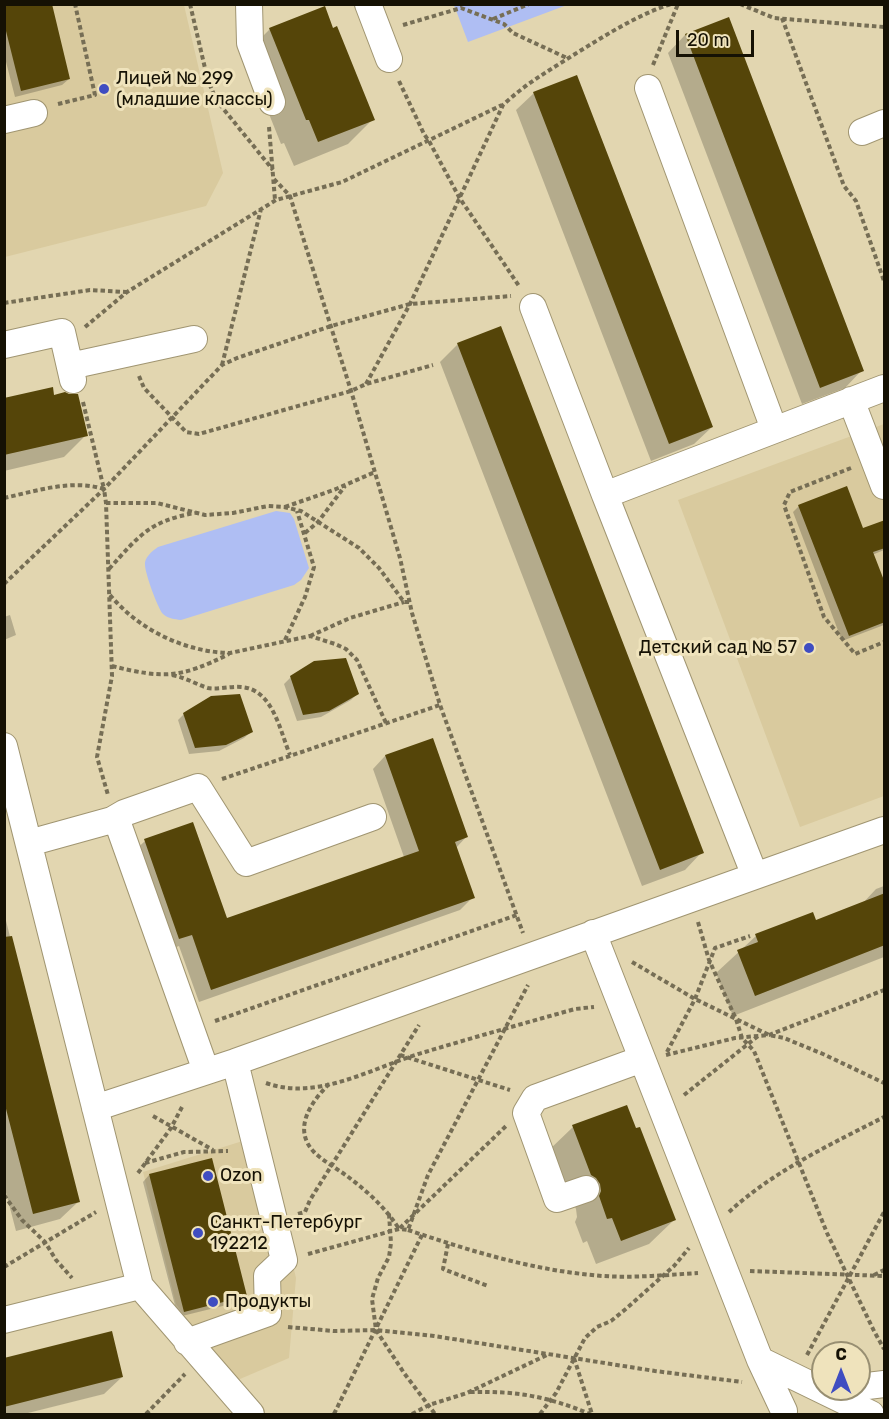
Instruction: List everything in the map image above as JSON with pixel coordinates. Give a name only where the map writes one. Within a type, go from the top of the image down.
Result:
[{"type":"lane","points":[[249,4],[250,43],[272,102]]},
{"type":"lane","points":[[368,4],[389,59]]},
{"type":"lane","points":[[648,88],[774,429]]},
{"type":"lane","points":[[4,120],[34,113]]},
{"type":"lane","points":[[528,301],[755,876]]},
{"type":"lane","points":[[4,345],[62,332],[72,373],[130,353],[194,339]]},
{"type":"lane","points":[[605,495],[885,388]]},
{"type":"lane","points":[[851,400],[885,486]]},
{"type":"lane","points":[[4,746],[140,1286],[251,1414]]},
{"type":"lane","points":[[29,843],[114,819],[124,813],[198,787],[246,863],[373,818]]},
{"type":"lane","points":[[114,819],[206,1071]]},
{"type":"lane","points":[[95,1108],[206,1071],[236,1067],[434,990],[532,955],[596,941],[691,898],[755,876],[788,853],[885,830]]},
{"type":"lane","points":[[596,941],[724,1271],[771,1371],[780,1413],[812,1401]]},
{"type":"lane","points":[[586,1189],[557,1199],[531,1105],[642,1059]]},
{"type":"lane","points":[[194,1351],[268,1313],[267,1276],[284,1260],[236,1067]]},
{"type":"lane","points":[[4,1320],[140,1286]]},
{"type":"lane","points":[[771,1371],[811,1384]]},
{"type":"lane","points":[[850,1401],[871,1414]]},
{"type":"path","points":[[34,113],[42,108],[95,94],[75,4]]},
{"type":"path","points":[[189,4],[208,81],[217,101],[273,170]]},
{"type":"path","points":[[492,19],[529,4]]},
{"type":"path","points":[[62,332],[80,331],[127,292],[261,208],[276,200],[342,182],[503,105],[526,84],[568,58],[635,19],[671,4]]},
{"type":"path","points":[[648,88],[649,74],[678,4]]},
{"type":"path","points":[[740,4],[759,13],[782,18],[885,27]]},
{"type":"path","points":[[378,31],[463,6],[504,24],[513,33],[568,58]]},
{"type":"path","points":[[782,18],[844,186],[856,201],[885,281]]},
{"type":"path","points":[[389,59],[424,134],[459,197],[528,301]]},
{"type":"path","points":[[272,102],[269,122],[276,200]]},
{"type":"path","points":[[366,384],[410,304],[503,105]]},
{"type":"path","points":[[274,179],[290,196],[375,472],[440,705],[532,955],[538,963],[428,1175],[408,1230]]},
{"type":"path","points":[[222,365],[261,208]]},
{"type":"path","points":[[4,303],[90,290],[127,292]]},
{"type":"path","points":[[4,584],[104,489],[222,365],[331,327],[410,304],[528,301]]},
{"type":"path","points":[[130,353],[144,388],[186,432],[199,434],[433,365]]},
{"type":"path","points":[[72,373],[79,386],[106,503],[112,676],[97,757],[114,819]]},
{"type":"path","points":[[874,459],[790,492],[784,504],[824,617],[855,654],[885,642]]},
{"type":"path","points":[[284,507],[375,472]]},
{"type":"path","points":[[4,498],[74,485],[91,485],[104,489]]},
{"type":"path","points":[[305,533],[318,522],[346,485]]},
{"type":"path","points":[[106,503],[157,503],[195,513],[216,515],[268,506],[297,511],[359,549],[387,577],[404,602]]},
{"type":"path","points":[[284,641],[313,575],[312,558],[297,511]]},
{"type":"path","points":[[109,569],[141,533],[166,520],[195,513]]},
{"type":"path","points":[[110,595],[132,618],[147,628],[183,644],[217,653],[230,653],[310,636],[350,618],[410,602]]},
{"type":"path","points":[[310,636],[346,649],[357,660],[386,723]]},
{"type":"path","points":[[172,675],[204,666],[230,653]]},
{"type":"path","points":[[112,666],[144,674],[187,678],[209,688],[253,689],[268,701],[290,755]]},
{"type":"path","points":[[198,787],[440,705]]},
{"type":"path","points":[[691,898],[709,960],[736,1019],[742,1038],[754,1051],[827,1233],[885,1349]]},
{"type":"path","points":[[192,1030],[517,915]]},
{"type":"path","points":[[750,936],[715,948],[695,999],[665,1055],[742,1038],[769,1035],[885,990]]},
{"type":"path","points":[[596,941],[695,999],[769,1035],[784,1038],[823,1054],[885,1083]]},
{"type":"path","points":[[274,1220],[305,1212],[331,1165],[433,1001],[434,990]]},
{"type":"path","points":[[236,1067],[281,1088],[309,1089],[575,1009],[591,1007],[623,1011]]},
{"type":"path","points":[[661,1107],[689,1091],[759,1036]]},
{"type":"path","points":[[399,1229],[531,1105],[478,1080],[400,1055]]},
{"type":"path","points":[[330,1083],[309,1108],[304,1123],[307,1143],[314,1152],[349,1178],[389,1214],[399,1229]]},
{"type":"path","points":[[124,1099],[213,1150]]},
{"type":"path","points":[[145,1164],[184,1152],[228,1151]]},
{"type":"path","points":[[4,1195],[22,1220],[45,1242],[56,1260],[89,1299]]},
{"type":"path","points":[[268,1313],[285,1326],[294,1328],[334,1331],[376,1330],[434,1336],[758,1383],[771,1371],[805,1357],[885,1212]]},
{"type":"path","points":[[389,1214],[389,1257],[378,1278],[372,1299],[376,1330],[404,1373],[435,1414]]},
{"type":"path","points":[[284,1260],[399,1229],[482,1255],[592,1275],[650,1276],[724,1271],[885,1276]]},
{"type":"path","points":[[334,1414],[422,1235]]},
{"type":"path","points":[[448,1244],[443,1269],[488,1286]]},
{"type":"path","points":[[873,1275],[885,1270]]},
{"type":"path","points":[[146,1414],[184,1374],[194,1351]]},
{"type":"path","points":[[412,1414],[429,1405],[466,1393],[550,1354]]},
{"type":"path","points":[[574,1357],[591,1414]]},
{"type":"path","points":[[466,1393],[494,1392],[542,1396],[591,1414]]},
{"type":"shaded area","name":"Лицей № 299 (младшие классы)","points":[[5,5],[184,5],[223,173],[206,206],[5,257]]},
{"type":"shaded area","points":[[454,5],[567,5],[468,42]]},
{"type":"shaded area","name":"Детский сад № 57","points":[[884,424],[884,796],[800,827],[678,500]]},
{"type":"shaded area","points":[[276,511],[290,513],[294,519],[309,568],[301,580],[294,585],[181,620],[169,618],[163,614],[149,583],[146,569],[145,562],[151,553],[158,547]]},
{"type":"shaded area","points":[[262,1135],[296,1278],[289,1358],[233,1382],[176,1304],[143,1172]]},
{"type":"building","points":[[4,4],[52,4],[70,79],[21,91],[4,23]]},
{"type":"building","points":[[325,6],[333,28],[337,26],[375,120],[318,142],[309,120],[306,120],[269,28]]},
{"type":"building","points":[[729,17],[864,371],[820,388],[685,34]]},
{"type":"building","points":[[577,75],[713,427],[669,444],[533,92]]},
{"type":"building","points":[[501,326],[704,853],[660,870],[457,343]]},
{"type":"building","points":[[53,387],[54,395],[65,392],[78,394],[88,436],[4,455],[4,398]]},
{"type":"building","points":[[847,486],[863,528],[885,520],[885,548],[873,552],[885,583],[885,622],[849,636],[798,505]]},
{"type":"building","points":[[346,658],[359,694],[329,711],[303,715],[290,676],[314,661]]},
{"type":"building","points":[[240,694],[253,732],[226,745],[195,748],[183,713],[211,696]]},
{"type":"building","points":[[433,738],[468,837],[455,842],[475,898],[211,990],[192,935],[179,939],[144,839],[193,822],[227,918],[419,851],[385,755]]},
{"type":"building","points":[[885,893],[885,945],[755,996],[737,950],[758,942],[755,934],[813,912],[816,920]]},
{"type":"building","points":[[12,936],[80,1202],[33,1214],[4,1101],[4,937]]},
{"type":"building","points":[[627,1105],[636,1128],[640,1127],[676,1220],[621,1241],[612,1218],[607,1219],[599,1196],[600,1184],[591,1175],[572,1125]]},
{"type":"building","points":[[212,1158],[247,1296],[184,1312],[149,1174]]},
{"type":"building","points":[[112,1331],[123,1377],[4,1407],[4,1358]]},
{"type":"place","name":"Лицей № 299 (младшие классы)","points":[[104,89]]},
{"type":"place","name":"Детский сад № 57","points":[[809,648]]},
{"type":"place","name":"Ozon","points":[[208,1176]]},
{"type":"place","name":"Санкт-Петербург 192212","points":[[198,1233]]},
{"type":"place","name":"Продукты","points":[[213,1302]]}]
